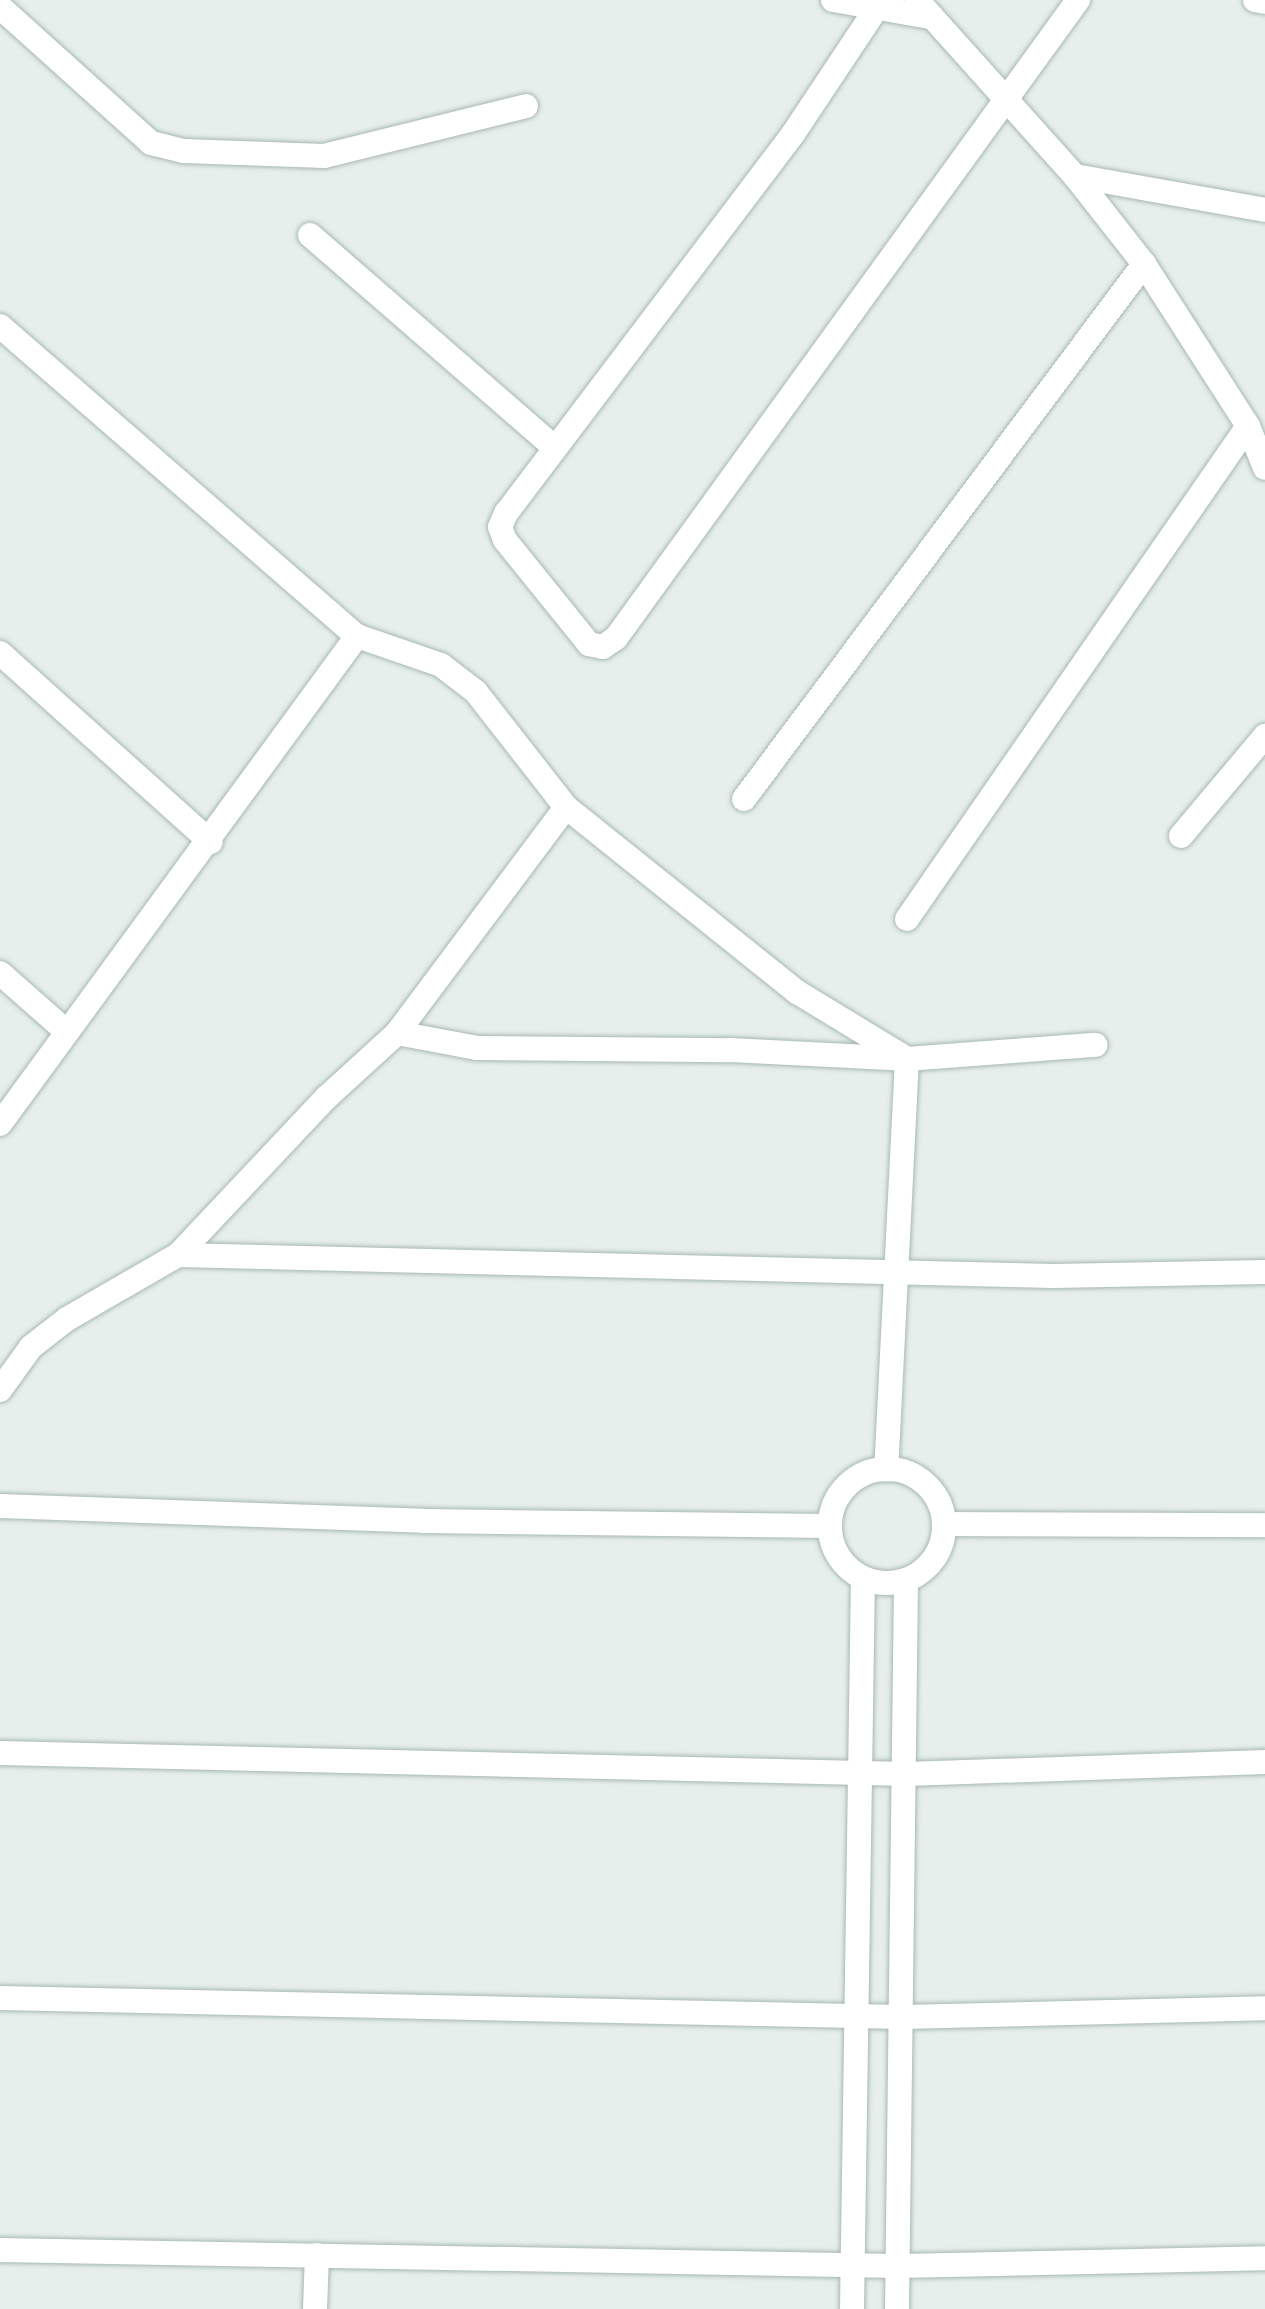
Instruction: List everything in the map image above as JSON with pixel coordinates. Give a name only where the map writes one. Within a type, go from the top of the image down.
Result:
[{"type":"street","points":[[833,0],[924,9],[1009,101],[1075,176],[1144,264],[1248,426],[1265,468]]},
{"type":"street","points":[[879,5],[793,134],[554,447],[500,527],[589,644],[603,647],[616,638],[1009,101],[1078,0]]},
{"type":"street","points":[[1255,0],[1265,2]]},
{"type":"street","points":[[0,7],[151,143],[184,151],[324,156],[526,106]]},
{"type":"street","points":[[1075,176],[1265,210]]},
{"type":"street","points":[[310,235],[554,447]]},
{"type":"street","points":[[744,799],[1144,264]]},
{"type":"street","points":[[0,326],[357,636],[441,665],[476,692],[566,807],[797,992],[907,1059]]},
{"type":"street","points":[[907,919],[1248,426]]},
{"type":"street","points":[[0,1124],[211,842],[357,636]]},
{"type":"street","points":[[0,653],[211,842]]},
{"type":"street","points":[[1181,836],[1265,736]]},
{"type":"street","points":[[0,1390],[31,1347],[67,1319],[178,1255],[327,1097],[397,1033],[566,807]]},
{"type":"street","points":[[0,973],[67,1032]]},
{"type":"street","points":[[397,1033],[477,1048],[730,1050],[907,1059],[1095,1045]]},
{"type":"street","points":[[886,1469],[907,1059]]},
{"type":"street","points":[[178,1255],[895,1272],[1265,1272]]},
{"type":"street","points":[[886,1469],[908,1473],[926,1485],[939,1503],[944,1524],[933,1558],[906,1580],[863,1578],[845,1566],[833,1547],[829,1526],[834,1504],[846,1486],[865,1474],[886,1469]]},
{"type":"street","points":[[0,1506],[423,1521],[829,1526]]},
{"type":"street","points":[[944,1524],[1265,1525]]},
{"type":"street","points":[[852,2309],[863,1578]]},
{"type":"street","points":[[897,2309],[906,1580]]},
{"type":"street","points":[[0,1753],[906,1774],[1265,1762]]},
{"type":"street","points":[[0,1998],[902,2017],[1265,2008]]},
{"type":"street","points":[[0,2250],[898,2266],[1265,2258]]},
{"type":"street","points":[[315,2309],[317,2255]]}]
